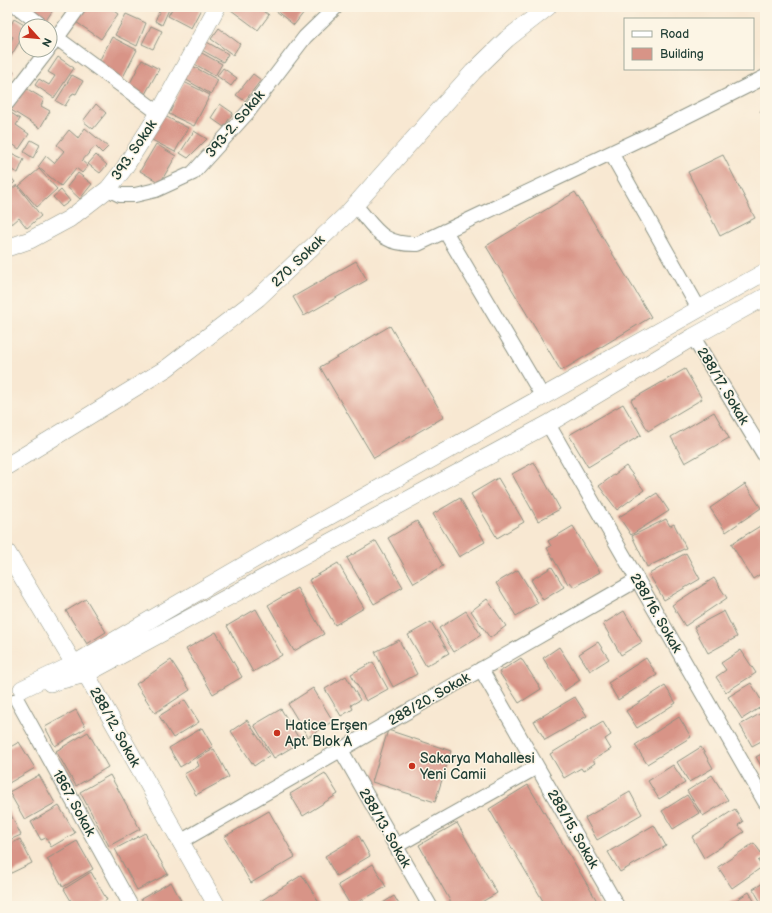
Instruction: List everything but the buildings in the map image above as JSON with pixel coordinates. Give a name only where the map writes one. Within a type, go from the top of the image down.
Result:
[{"type":"street","points":[[18,7],[32,18]]},
{"type":"street","points":[[58,33],[79,7]]},
{"type":"street","name":"393. Sokak","points":[[7,248],[30,240],[69,219],[108,189],[123,170],[159,114],[217,7]]},
{"type":"street","name":"393-2. Sokak","points":[[108,189],[120,195],[135,195],[156,190],[193,173],[248,112],[305,37],[336,7]]},
{"type":"street","name":"270. Sokak","points":[[7,466],[168,368],[258,298],[355,205],[473,72],[507,39],[548,7]]},
{"type":"street","points":[[58,44],[159,114]]},
{"type":"street","points":[[7,103],[42,58]]},
{"type":"street","points":[[355,205],[382,237],[400,244],[418,244],[611,153],[765,77]]},
{"type":"street","points":[[611,153],[699,309]]},
{"type":"street","points":[[444,231],[543,397]]},
{"type":"street","points":[[80,669],[296,535],[765,272]]},
{"type":"street","points":[[15,699],[80,669],[548,424],[693,337],[765,297]]},
{"type":"street","name":"288/17. Sokak","points":[[693,337],[765,456]]},
{"type":"street","name":"288/16. Sokak","points":[[548,424],[765,802]]},
{"type":"street","name":"288/12. Sokak","points":[[7,552],[80,669],[217,906]]},
{"type":"street","name":"288/20. Sokak","points":[[180,842],[637,580]]},
{"type":"street","name":"288/15. Sokak","points":[[481,669],[616,906]]},
{"type":"street","name":"1867. Sokak","points":[[15,699],[131,906]]},
{"type":"street","name":"288/13. Sokak","points":[[341,750],[430,906]]},
{"type":"street","points":[[396,846],[537,767]]},
{"type":"place","name":"Hatice Erşen Apt. Blok A","points":[[277,733]]},
{"type":"place","name":"Sakarya Mahallesi Yeni Camii","points":[[412,766]]}]
